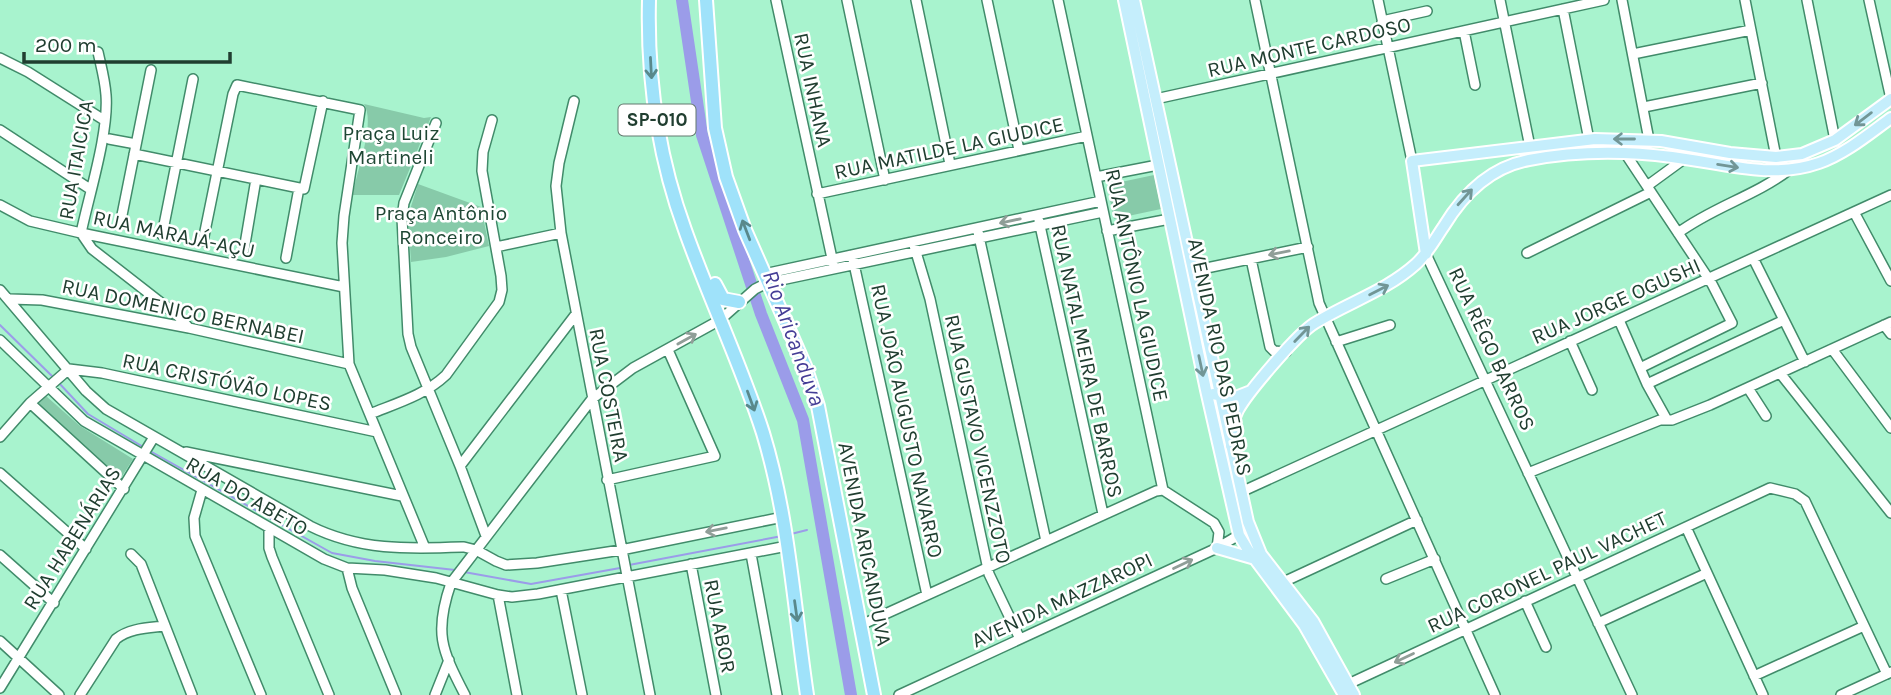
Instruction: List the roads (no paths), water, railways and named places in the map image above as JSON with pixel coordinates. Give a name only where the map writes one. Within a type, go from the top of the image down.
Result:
[{"type":"highway","name":"SP-010","points":[[649,0],[654,104],[666,169],[687,236],[730,311],[764,435],[783,518],[807,695]]},
{"type":"highway","name":"AVENIDA ARICANDUVA","points":[[706,0],[715,128],[726,177],[762,282],[804,366],[818,406],[874,695]]},
{"type":"highway","points":[[687,236],[699,250],[730,311]]},
{"type":"main road","name":"AVENIDA RIO DAS PEDRAS","points":[[1124,0],[1164,164],[1206,390],[1239,535],[1255,559],[1280,583]]},
{"type":"main road","name":"AVENIDA RIO DAS PEDRAS","points":[[1134,0],[1150,100]]},
{"type":"main road","points":[[1412,161],[1589,140],[1649,140],[1730,153],[1776,157],[1802,153],[1835,140],[1891,99]]},
{"type":"main road","points":[[1231,446],[1233,421],[1251,391],[1307,328],[1394,282],[1426,254],[1461,200],[1499,170],[1517,163],[1551,157],[1625,153],[1761,171],[1789,170],[1819,163],[1839,153],[1891,118]]},
{"type":"main road","name":"RUA RÊGO BARROS","points":[[1412,161],[1426,254]]},
{"type":"main road","name":"AVENIDA RIO DAS PEDRAS","points":[[1175,217],[1192,271],[1248,522],[1261,554],[1304,625],[1344,689],[1354,695]]},
{"type":"main road","points":[[1206,390],[1233,398],[1251,391]]},
{"type":"main road","points":[[1239,535],[1248,522]]},
{"type":"main road","points":[[1217,548],[1255,559]]},
{"type":"street","name":"RUA INHANA","points":[[776,0],[833,263]]},
{"type":"street","points":[[847,0],[885,180]]},
{"type":"street","points":[[916,0],[950,164]]},
{"type":"street","points":[[987,0],[1019,150]]},
{"type":"street","name":"RUA ANTÔNIO LA GIUDICE","points":[[1058,0],[1163,490]]},
{"type":"street","points":[[1255,0],[1319,303],[1495,695]]},
{"type":"street","name":"RUA RÊGO BARROS","points":[[1378,0],[1412,161]]},
{"type":"street","points":[[1500,0],[1530,147]]},
{"type":"street","name":"RUA MONTE CARDOSO","points":[[1150,100],[1604,0]]},
{"type":"street","points":[[1622,0],[1649,140]]},
{"type":"street","points":[[1745,0],[1776,157]]},
{"type":"street","points":[[1807,0],[1835,140]]},
{"type":"street","points":[[1869,0],[1891,99]]},
{"type":"street","points":[[1563,9],[1589,140]]},
{"type":"street","points":[[1382,21],[1427,11]]},
{"type":"street","points":[[1633,54],[1751,30]]},
{"type":"street","points":[[1464,31],[1475,85]]},
{"type":"street","name":"RUA ITAICICA","points":[[80,233],[104,120],[106,95],[98,52]]},
{"type":"street","points":[[0,58],[104,120]]},
{"type":"street","points":[[120,225],[151,70]]},
{"type":"street","points":[[162,235],[193,79]]},
{"type":"street","points":[[1644,107],[1762,83]]},
{"type":"street","points":[[203,241],[237,85],[359,109],[361,114],[344,216],[344,287],[349,363],[425,548]]},
{"type":"street","points":[[109,139],[176,163],[304,189],[323,101]]},
{"type":"street","name":"RUA COSTEIRA","points":[[574,101],[556,186],[561,233],[650,695]]},
{"type":"street","points":[[370,414],[428,390],[446,375],[499,302],[502,290],[482,171],[483,152],[492,120]]},
{"type":"street","points":[[436,123],[404,203],[402,218],[408,334],[486,536]]},
{"type":"street","points":[[0,130],[90,189]]},
{"type":"street","name":"RUA MATILDE LA GIUDICE","points":[[817,194],[1087,136]]},
{"type":"street","points":[[1625,153],[1708,278],[1732,320],[1731,325],[1640,368]]},
{"type":"street","points":[[1527,253],[1575,235],[1649,189],[1684,159]]},
{"type":"street","points":[[1096,177],[1164,164]]},
{"type":"street","points":[[1678,233],[1699,218],[1763,188],[1789,170]]},
{"type":"street","points":[[1761,171],[1763,188]]},
{"type":"street","points":[[244,250],[256,179]]},
{"type":"street","points":[[286,258],[299,188]]},
{"type":"street","name":"RUA JORGE OGUSHI","points":[[1241,492],[1891,195]]},
{"type":"street","points":[[465,695],[449,660],[441,629],[442,609],[454,579],[592,399],[633,368],[730,311],[762,282],[833,263],[1039,219],[1101,201]]},
{"type":"street","name":"RUA MARAJÁ-AÇU","points":[[0,205],[24,218],[80,233],[344,287]]},
{"type":"street","points":[[1039,219],[1103,212]]},
{"type":"street","points":[[1854,212],[1891,281]]},
{"type":"street","points":[[1107,231],[1175,217]]},
{"type":"street","name":"RUA NATAL MEIRA DE BARROS","points":[[1039,219],[1103,514]]},
{"type":"street","points":[[80,233],[92,249],[190,328]]},
{"type":"street","points":[[496,247],[561,233]]},
{"type":"street","points":[[978,233],[1046,541]]},
{"type":"street","points":[[105,260],[104,249],[114,238]]},
{"type":"street","name":"RUA GUSTAVO VICENZZOTO","points":[[914,247],[930,299],[988,568],[1020,639]]},
{"type":"street","points":[[1192,271],[1308,247]]},
{"type":"street","name":"RUA RÊGO BARROS","points":[[1426,254],[1632,695]]},
{"type":"street","points":[[1753,258],[1805,362]]},
{"type":"street","name":"RUA JOÃO AUGUSTO NAVARRO","points":[[853,259],[927,595]]},
{"type":"street","points":[[1251,259],[1270,347],[1274,351],[1286,352]]},
{"type":"street","points":[[0,290],[67,371],[106,409],[153,439],[310,526],[343,541],[379,547],[476,550],[506,565],[622,552],[783,518]]},
{"type":"street","name":"RUA DOMENICO BERNABEI","points":[[10,299],[33,298],[190,328],[349,363]]},
{"type":"street","points":[[158,322],[167,318],[170,310]]},
{"type":"street","points":[[460,466],[576,314]]},
{"type":"street","points":[[1619,320],[1647,384],[1667,420]]},
{"type":"street","points":[[1647,384],[1784,320]]},
{"type":"street","points":[[1528,473],[1660,420],[1672,420],[1888,324],[1891,334]]},
{"type":"street","points":[[1336,342],[1390,325]]},
{"type":"street","name":"RUA DO ABETO","points":[[0,340],[50,385],[84,421],[315,555],[347,568],[454,579],[498,596],[526,596],[561,590],[626,572],[751,554],[787,545]]},
{"type":"street","points":[[1570,341],[1592,390]]},
{"type":"street","points":[[1832,349],[1891,428]]},
{"type":"street","points":[[607,480],[713,457],[714,453],[667,350]]},
{"type":"street","points":[[1,431],[67,371]]},
{"type":"street","name":"RUA CRISTÓVÃO LOPES","points":[[67,371],[102,373],[377,432]]},
{"type":"street","points":[[1780,373],[1891,513]]},
{"type":"street","points":[[1748,388],[1766,416]]},
{"type":"street","points":[[30,403],[124,489]]},
{"type":"street","name":"RUA HABENÁRIAS","points":[[0,688],[153,439]]},
{"type":"street","points":[[177,450],[402,496]]},
{"type":"street","points":[[233,482],[230,471],[235,462]]},
{"type":"street","points":[[0,473],[86,549]]},
{"type":"street","name":"RUA CORONEL PAUL VACHET","points":[[1344,689],[1525,601],[1770,488],[1801,497],[1864,626]]},
{"type":"street","points":[[202,490],[194,518],[195,536],[261,695]]},
{"type":"street","points":[[861,625],[1156,491],[1163,490],[1214,523],[1220,533],[1217,548]]},
{"type":"street","points":[[1280,583],[1417,520]]},
{"type":"street","points":[[1686,527],[1763,695]]},
{"type":"street","points":[[270,529],[269,548],[272,557],[329,695]]},
{"type":"street","name":"AVENIDA MAZZAROPI","points":[[899,695],[1217,548],[1239,535]]},
{"type":"street","points":[[131,554],[141,564],[192,695]]},
{"type":"street","points":[[751,554],[777,695]]},
{"type":"street","points":[[0,555],[54,603]]},
{"type":"street","points":[[1386,579],[1434,559]]},
{"type":"street","name":"RUA ABOR","points":[[691,564],[716,695]]},
{"type":"street","points":[[347,568],[352,588],[396,695]]},
{"type":"street","points":[[1598,623],[1707,573]]},
{"type":"street","points":[[561,590],[582,695]]},
{"type":"street","points":[[498,596],[517,695]]},
{"type":"street","points":[[1525,601],[1546,648]]},
{"type":"street","points":[[80,695],[116,639],[133,630],[165,626]]},
{"type":"street","points":[[1754,676],[1864,626],[1889,673],[1841,695]]},
{"type":"street","points":[[0,640],[59,695]]},
{"type":"street","points":[[435,695],[449,660]]},
{"type":"waterway","name":"Rio Aricanduva","points":[[682,0],[702,135],[761,314],[803,420],[851,695]]},
{"type":"waterway","points":[[0,325],[54,378]]},
{"type":"waterway","points":[[58,382],[88,414],[145,448]]},
{"type":"waterway","points":[[150,451],[332,553],[455,570]]},
{"type":"waterway","points":[[791,534],[807,530]]},
{"type":"waterway","points":[[629,565],[782,536]]},
{"type":"waterway","points":[[464,572],[531,584],[620,568]]},
{"type":"park label","name":"Praça Luiz Martineli","points":[[391,145]]},
{"type":"park label","name":"Praça Antônio Ronceiro","points":[[441,225]]}]
